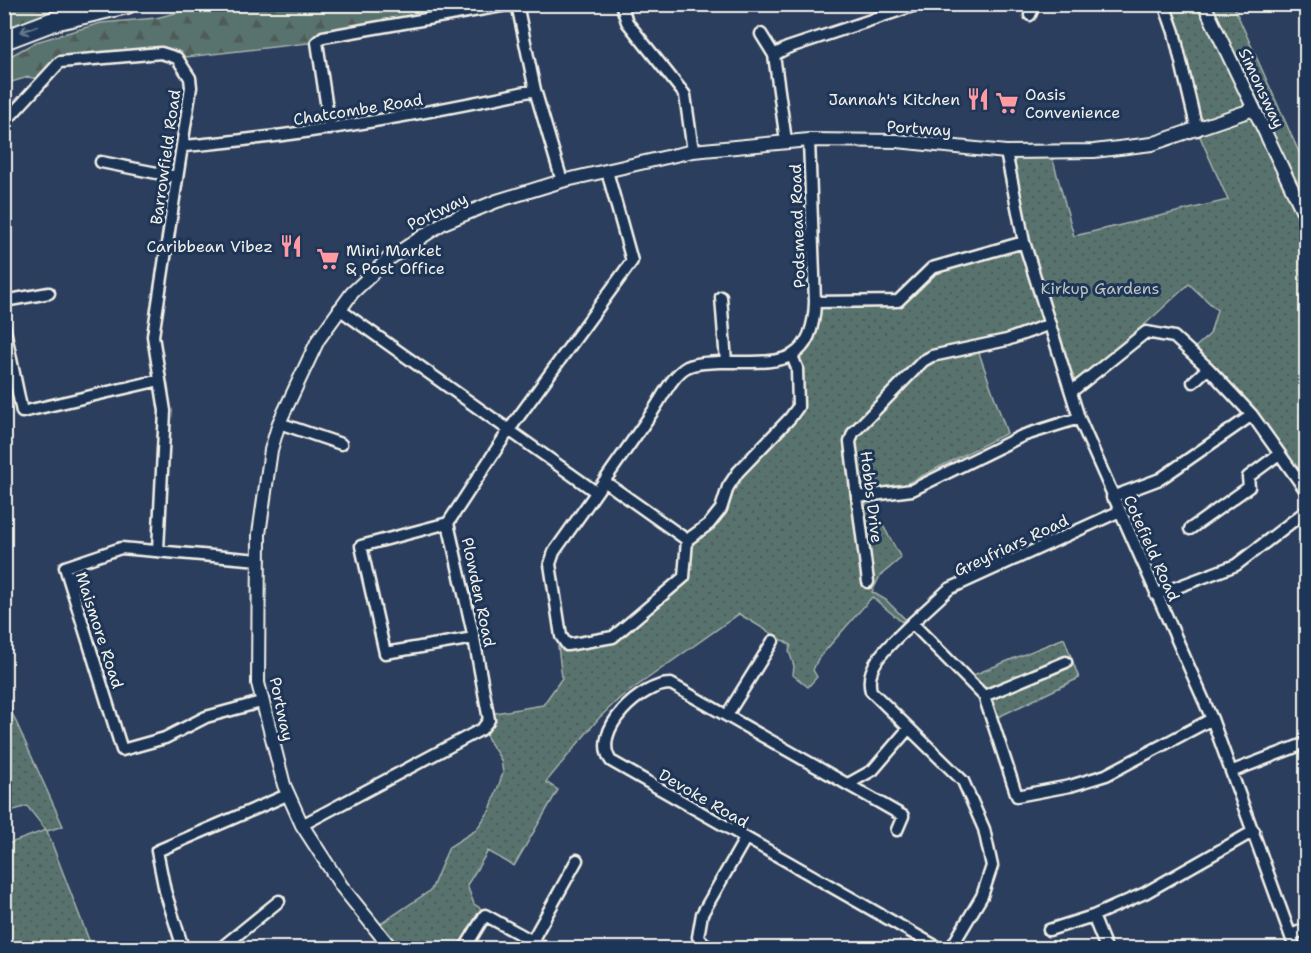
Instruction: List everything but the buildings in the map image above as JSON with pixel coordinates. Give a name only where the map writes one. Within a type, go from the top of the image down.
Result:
[{"type":"highway","points":[[4,40],[54,21],[127,4]]},
{"type":"street","points":[[330,129],[317,42],[323,37],[515,4],[535,90],[562,181]]},
{"type":"street","points":[[621,4],[627,22],[685,95],[693,151]]},
{"type":"street","points":[[774,55],[787,48],[919,4]]},
{"type":"street","points":[[1164,4],[1174,32],[1197,130]]},
{"type":"street","name":"Simonsway","points":[[1204,4],[1306,218]]},
{"type":"street","points":[[1298,4],[1306,10]]},
{"type":"street","points":[[761,34],[774,55],[786,141]]},
{"type":"street","name":"Barrowfield Road","points":[[4,123],[60,62],[161,53],[177,58],[190,78],[184,146],[177,177],[153,336],[165,411],[158,550]]},
{"type":"street","name":"Chatcombe Road","points":[[184,146],[410,117],[535,90]]},
{"type":"street","name":"Portway","points":[[391,948],[342,887],[302,825],[287,795],[261,702],[258,683],[262,505],[279,423],[318,340],[339,309],[387,260],[442,223],[497,201],[562,181],[693,151],[809,140],[897,141],[1006,152],[1095,152],[1152,144],[1254,109]]},
{"type":"street","name":"Podsmead Road","points":[[809,140],[815,302],[898,301],[932,268],[1024,242]]},
{"type":"street","name":"Cotefield Road","points":[[1006,152],[1024,242],[1079,418],[1118,512],[1212,719],[1233,771],[1295,948]]},
{"type":"street","points":[[101,162],[177,177]]},
{"type":"street","name":"Plowden Road","points":[[302,825],[482,729],[489,720],[474,638],[448,523],[509,430],[632,261],[607,171]]},
{"type":"street","points":[[4,301],[49,293]]},
{"type":"street","points":[[721,297],[726,362]]},
{"type":"street","points":[[792,356],[797,368],[798,407],[738,472],[728,487],[721,508],[709,524],[687,540],[684,578],[613,637],[567,645],[561,636],[550,564],[554,552],[596,492],[686,368],[702,363],[779,360],[792,356],[810,338],[815,302]]},
{"type":"street","points":[[339,309],[596,492]]},
{"type":"street","name":"Hobbs Drive","points":[[868,582],[850,441],[853,433],[923,361],[932,356],[1007,340],[1050,324]]},
{"type":"street","points":[[4,325],[22,412],[160,380]]},
{"type":"street","points":[[1071,392],[1146,332],[1174,337],[1208,368],[1252,415],[1306,491]]},
{"type":"street","points":[[1193,382],[1208,368]]},
{"type":"street","points":[[1112,497],[1160,479],[1252,415]]},
{"type":"street","points":[[857,497],[912,490],[1022,436],[1079,418]]},
{"type":"street","points":[[279,423],[341,444]]},
{"type":"street","points":[[1190,529],[1249,487],[1248,477],[1279,454]]},
{"type":"street","points":[[604,481],[687,540]]},
{"type":"street","points":[[1156,595],[1236,566],[1306,511]]},
{"type":"street","name":"Greyfriars Road","points":[[951,948],[982,896],[992,866],[984,829],[963,781],[871,691],[867,679],[874,663],[912,623],[949,590],[1118,512]]},
{"type":"street","points":[[448,523],[361,546],[385,653],[474,638]]},
{"type":"street","name":"Maismore Road","points":[[260,560],[121,548],[65,567],[122,750],[165,738],[206,717],[261,702]]},
{"type":"street","points":[[912,623],[984,696],[1017,796],[1070,786],[1106,775],[1212,719]]},
{"type":"street","points":[[727,715],[772,641]]},
{"type":"street","points":[[984,696],[1066,662]]},
{"type":"street","name":"Devoke Road","points":[[897,830],[903,816],[671,684],[660,684],[647,691],[615,719],[607,732],[606,754],[611,761],[939,948]]},
{"type":"street","points":[[848,784],[873,770],[909,728]]},
{"type":"street","points":[[1233,771],[1306,743]]},
{"type":"street","points":[[183,948],[165,891],[157,851],[287,795]]},
{"type":"street","points":[[1049,930],[1093,916],[1145,893],[1254,831]]},
{"type":"street","points":[[709,948],[698,937],[702,914],[745,839]]},
{"type":"street","points":[[532,941],[577,860]]},
{"type":"street","points":[[221,948],[279,901]]},
{"type":"street","points":[[465,948],[485,915],[545,948]]},
{"type":"street","points":[[1093,916],[1106,948]]},
{"type":"street","points":[[1291,935],[1306,929]]},
{"type":"green space","points":[[5,4],[72,4],[72,5],[5,29]]},
{"type":"green space","points":[[246,4],[514,5],[317,42],[177,58],[170,55],[60,62],[43,80],[28,77],[5,84],[5,59],[36,42],[101,23],[156,18],[183,11],[220,10]]},
{"type":"green space","name":"Kirkup Gardens","points":[[1178,5],[1233,5],[1306,168],[1306,491],[1279,454],[1191,351],[1210,334],[1217,310],[1189,284],[1071,392],[1051,328],[979,353],[1007,433],[870,502],[901,558],[880,576],[872,592],[886,600],[905,619],[902,622],[872,597],[818,659],[813,670],[817,677],[808,687],[793,675],[794,666],[789,651],[791,645],[739,614],[620,698],[599,718],[546,782],[558,790],[514,866],[488,851],[467,885],[474,904],[483,910],[461,948],[397,948],[379,925],[431,890],[449,847],[476,830],[490,810],[503,773],[501,760],[482,729],[489,714],[543,705],[562,678],[558,646],[613,637],[684,577],[687,540],[709,524],[728,487],[798,407],[792,356],[806,345],[815,302],[898,301],[925,274],[1024,242],[1006,152],[1051,153],[1074,236],[1228,200],[1197,130],[1167,8]]},
{"type":"green space","points":[[1064,638],[1079,678],[992,720],[984,696],[966,678]]},
{"type":"green space","points":[[5,679],[12,713],[63,826],[47,831],[92,948],[5,948],[5,845],[46,830],[27,806],[5,813]]},
{"type":"place","name":"Jannah's Kitchen","points":[[978,99]]},
{"type":"place","name":"Oasis Convenience","points":[[1007,103]]},
{"type":"place","name":"Caribbean Vibez","points":[[291,246]]},
{"type":"place","name":"Mini Market & Post Office","points":[[328,259]]}]
